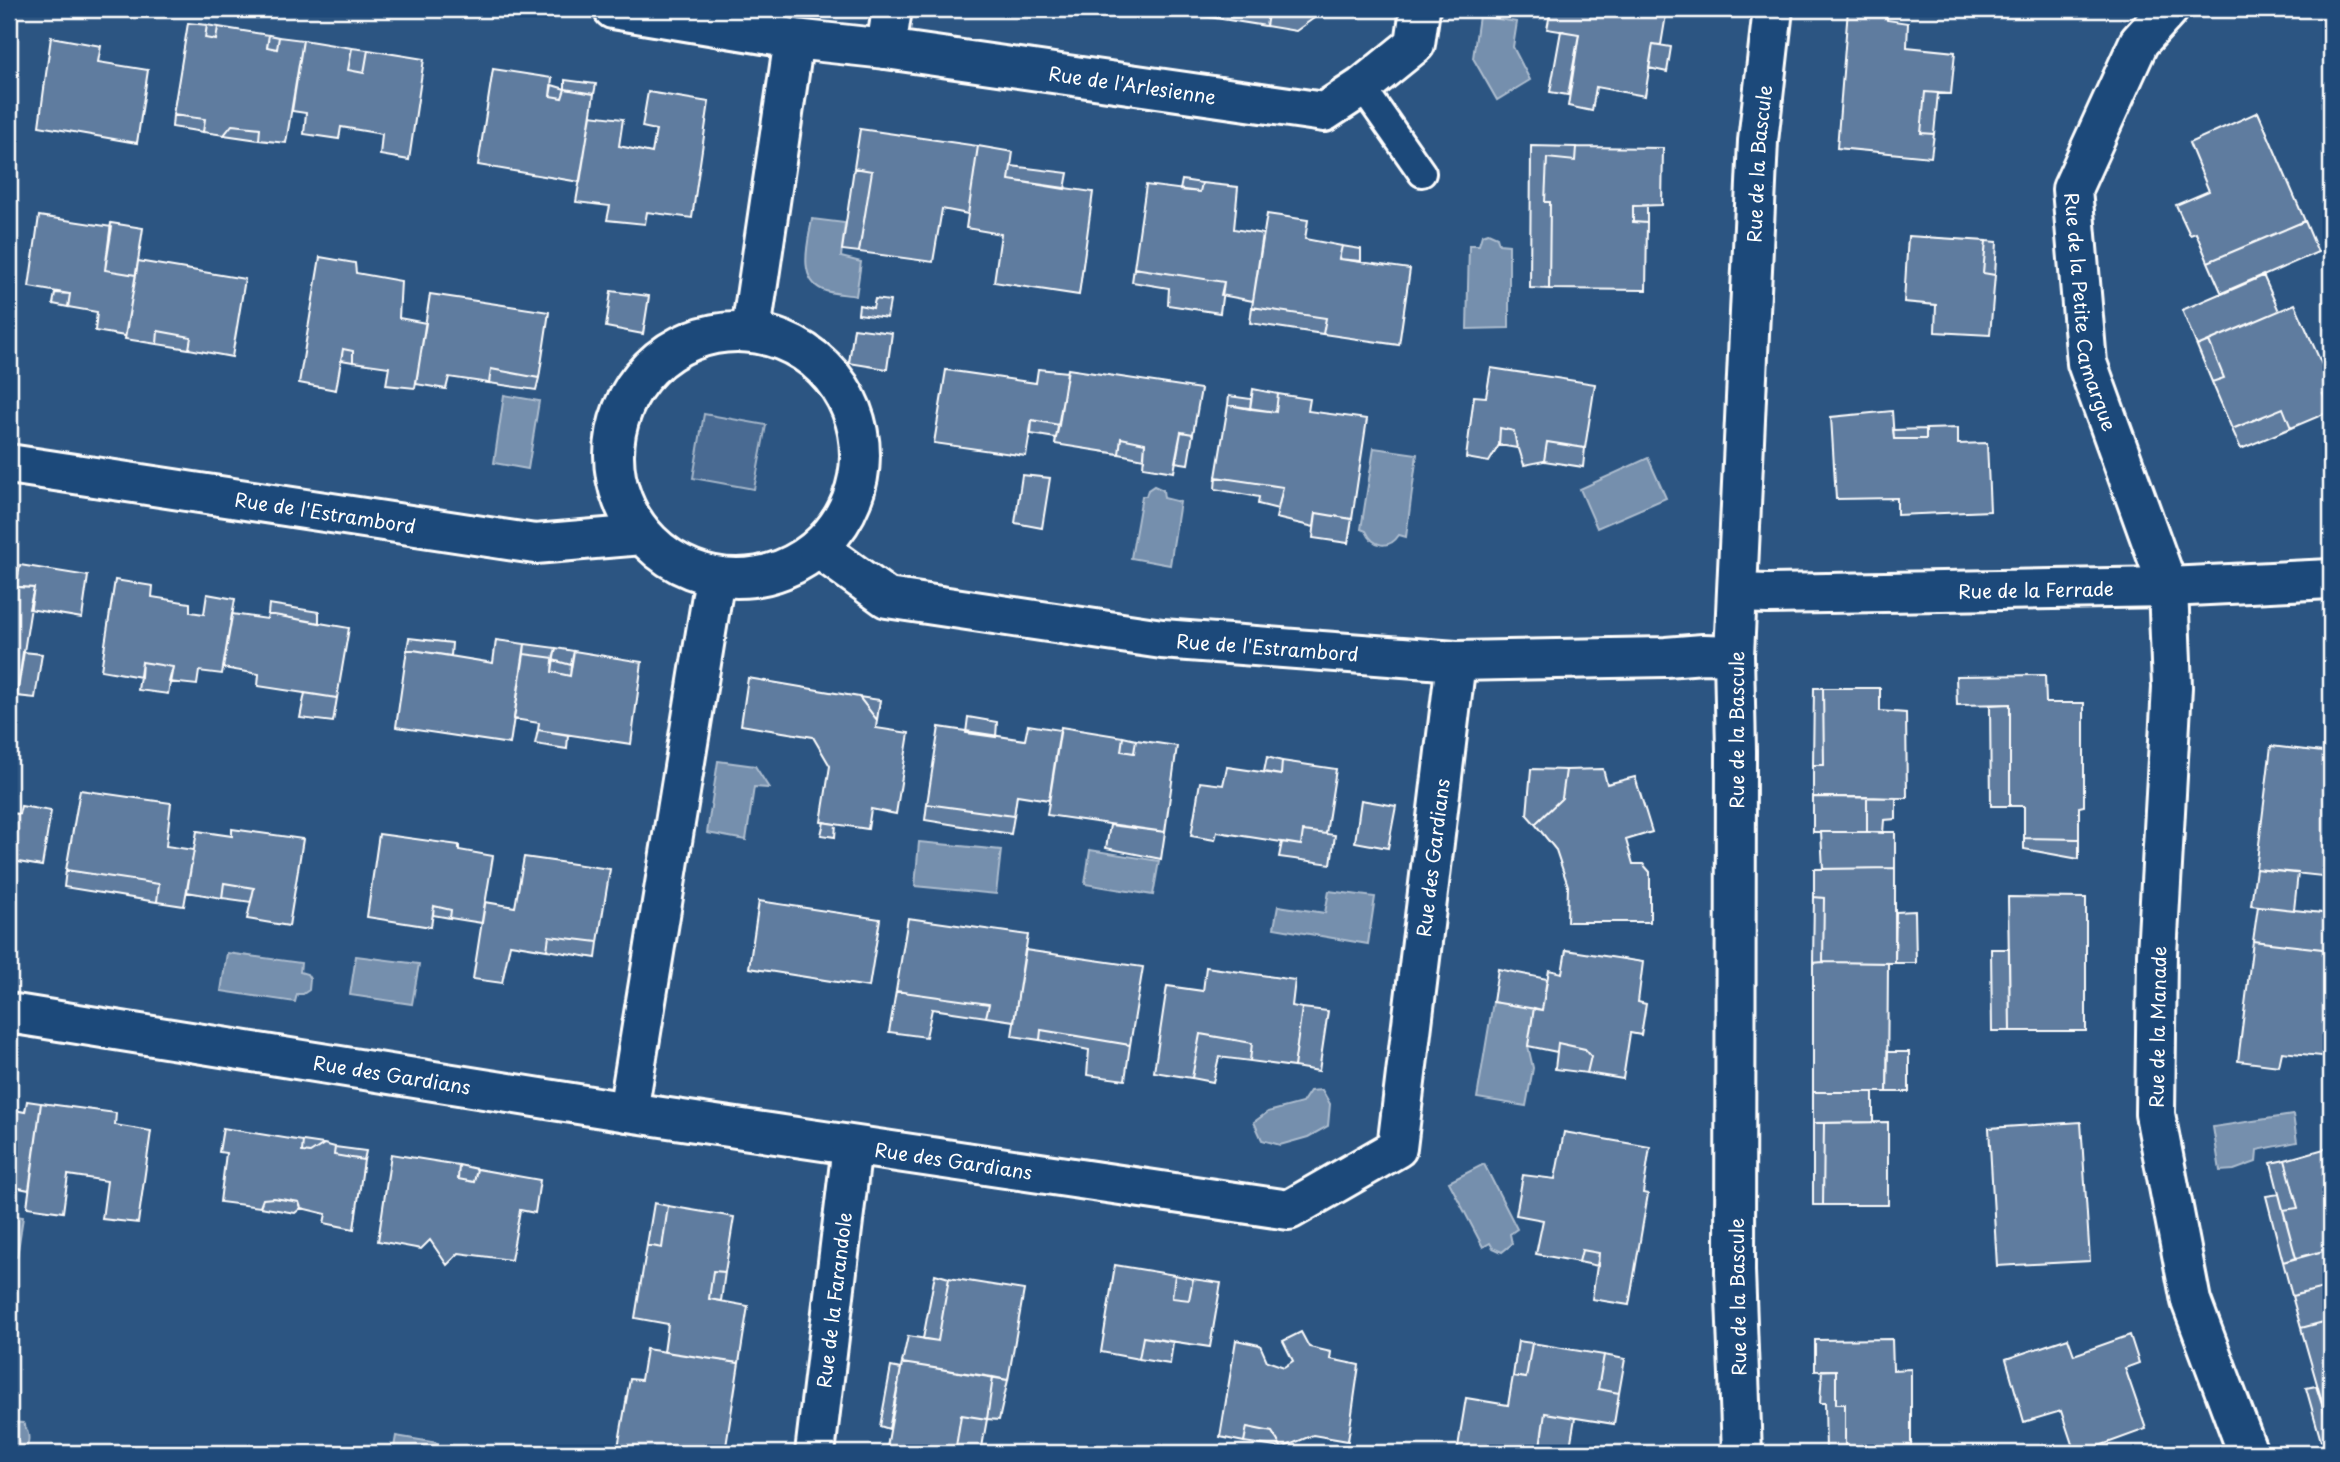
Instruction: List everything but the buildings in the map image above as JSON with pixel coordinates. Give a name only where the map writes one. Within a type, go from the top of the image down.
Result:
[{"type":"street","name":"Rue de l'Arlesienne","points":[[613,9],[697,15],[794,39],[886,49],[1324,112],[1362,87],[1415,44],[1420,9]]},
{"type":"street","points":[[886,49],[892,9]]},
{"type":"street","name":"Rue de la Bascule","points":[[1742,1453],[1735,1271],[1734,655],[1758,141],[1773,9]]},
{"type":"street","name":"Rue de la Petite Camargue","points":[[2168,587],[2087,363],[2071,190],[2139,42],[2169,9]]},
{"type":"street","points":[[751,331],[794,39]]},
{"type":"street","points":[[751,331],[791,343],[824,366],[848,399],[860,438],[859,479],[844,517],[818,548],[787,568],[752,578],[715,577],[675,562],[642,535],[620,499],[612,458],[618,416],[638,379],[670,350],[709,334],[751,331]]},
{"type":"street","name":"Rue de l'Estrambord","points":[[9,464],[535,544],[642,535]]},
{"type":"street","name":"Rue de l'Estrambord","points":[[818,548],[887,598],[1162,639],[1457,661],[1734,655]]},
{"type":"street","points":[[628,1112],[715,577]]},
{"type":"street","name":"Rue de la Ferrade","points":[[1738,593],[2168,587],[2331,579]]},
{"type":"street","name":"Rue de la Manade","points":[[2168,587],[2172,687],[2157,954],[2155,1114],[2191,1301],[2248,1453]]},
{"type":"street","name":"Rue des Gardians","points":[[9,1013],[628,1112],[1289,1209],[1398,1148],[1457,661]]},
{"type":"street","name":"Rue de la Farandole","points":[[815,1453],[852,1146]]},
{"type":"lane","points":[[1362,87],[1422,173]]},
{"type":"shaded area","points":[[1479,16],[1517,22],[1513,47],[1530,80],[1497,100],[1473,58]]},
{"type":"shaded area","points":[[812,219],[845,223],[841,257],[861,262],[856,296],[823,290],[809,277],[806,258]]},
{"type":"shaded area","points":[[1488,233],[1497,237],[1499,244],[1509,245],[1509,328],[1467,329],[1469,245],[1479,245],[1482,235]]},
{"type":"shaded area","points":[[504,395],[539,401],[528,469],[494,463]]},
{"type":"shaded area","points":[[704,414],[766,425],[754,489],[693,478]]},
{"type":"shaded area","points":[[1374,448],[1417,454],[1406,537],[1399,535],[1386,545],[1377,543],[1361,529]]},
{"type":"shaded area","points":[[1648,458],[1666,498],[1597,528],[1580,489]]},
{"type":"shaded area","points":[[1154,486],[1163,490],[1164,498],[1180,502],[1170,565],[1131,558],[1142,496],[1146,496],[1148,490]]},
{"type":"shaded area","points":[[718,761],[755,766],[769,788],[754,787],[746,840],[707,833]]},
{"type":"shaded area","points":[[919,842],[1001,850],[996,894],[915,886]]},
{"type":"shaded area","points":[[1090,850],[1159,861],[1153,895],[1085,884]]},
{"type":"shaded area","points":[[1329,891],[1375,897],[1368,944],[1274,928],[1278,906],[1325,913]]},
{"type":"shaded area","points":[[227,953],[301,963],[300,972],[307,974],[310,979],[309,990],[297,994],[295,1002],[221,991]]},
{"type":"shaded area","points":[[356,956],[419,964],[412,1004],[350,995]]},
{"type":"shaded area","points":[[1493,1002],[1534,1008],[1528,1046],[1533,1068],[1526,1106],[1477,1098]]},
{"type":"shaded area","points":[[1322,1090],[1330,1104],[1328,1126],[1308,1137],[1280,1145],[1262,1140],[1254,1122],[1268,1112],[1302,1103],[1310,1091]]},
{"type":"shaded area","points":[[2293,1115],[2297,1142],[2257,1150],[2256,1162],[2234,1170],[2220,1171],[2213,1127]]},
{"type":"shaded area","points":[[1484,1164],[1517,1229],[1510,1234],[1512,1244],[1502,1252],[1493,1248],[1490,1243],[1483,1247],[1449,1182]]},
{"type":"shaded area","points":[[9,1215],[23,1217],[17,1257],[9,1256]]},
{"type":"shaded area","points":[[9,1422],[23,1423],[27,1431],[29,1438],[22,1453],[9,1453]]},
{"type":"shaded area","points":[[396,1436],[438,1443],[436,1453],[393,1453]]}]
